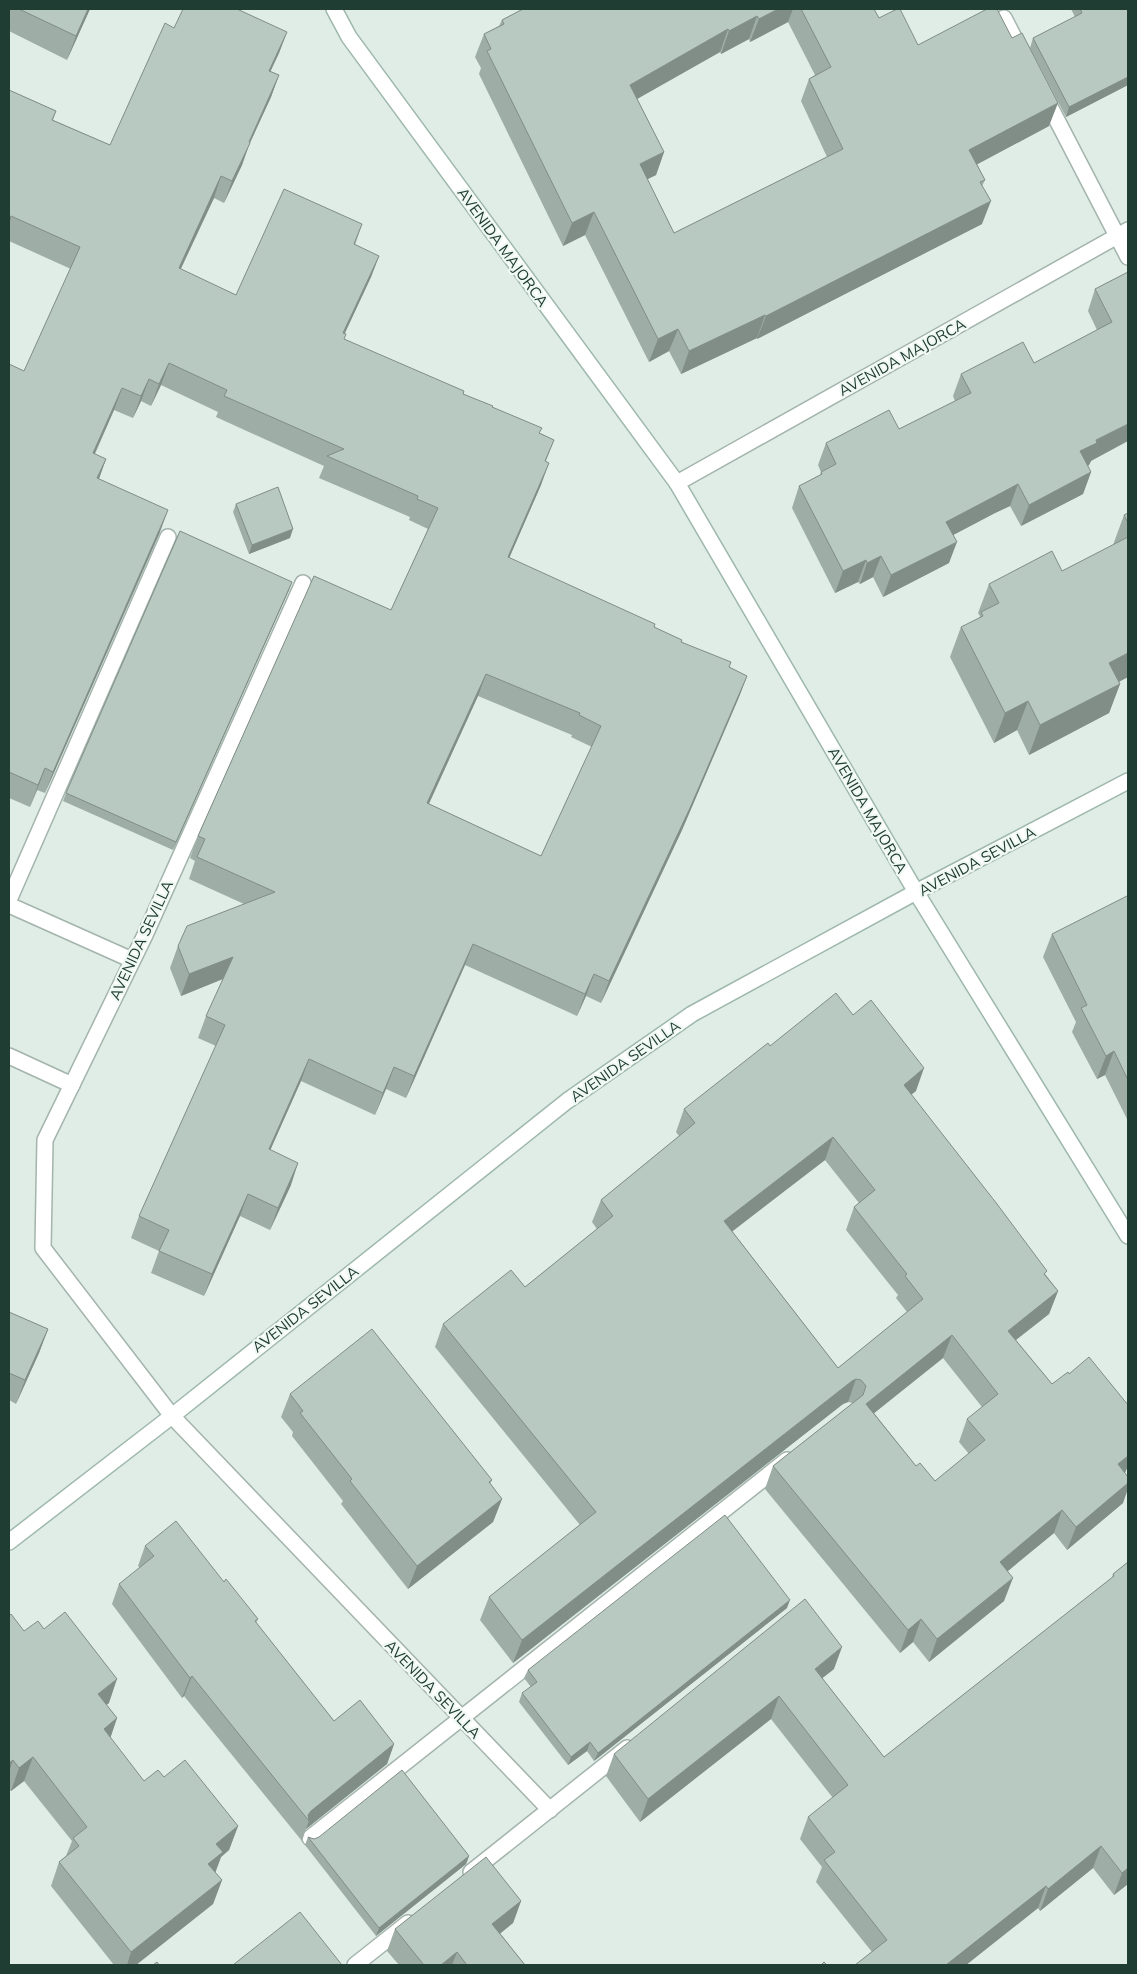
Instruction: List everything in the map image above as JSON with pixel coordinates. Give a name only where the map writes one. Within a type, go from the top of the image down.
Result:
[{"type":"street","name":"AVENIDA MAJORCA","points":[[334,9],[349,37],[677,483],[916,892],[1128,1236]]},
{"type":"street","points":[[1004,18],[1031,71]]},
{"type":"street","points":[[1040,88],[1123,233],[1128,257]]},
{"type":"street","name":"AVENIDA MAJORCA","points":[[677,483],[1123,233]]},
{"type":"street","points":[[9,900],[168,537]]},
{"type":"street","name":"AVENIDA SEVILLA","points":[[303,583],[132,960],[44,1140],[43,1248],[172,1416],[550,1810]]},
{"type":"street","name":"AVENIDA SEVILLA","points":[[9,1542],[172,1416],[567,1101],[692,1014],[916,892],[1128,781]]},
{"type":"street","points":[[9,905],[132,960]]},
{"type":"street","points":[[9,1056],[72,1085]]},
{"type":"street","points":[[310,1838],[460,1717],[795,1454]]},
{"type":"street","points":[[456,1884],[635,1742]]},
{"type":"street","points":[[355,1965],[417,1916]]},
{"type":"building","points":[[19,9],[88,9],[76,36]]},
{"type":"building","points":[[183,9],[237,9],[287,32],[269,71],[279,75],[250,143],[232,181],[221,176],[179,268],[236,295],[284,189],[362,224],[354,244],[379,256],[343,333],[346,334],[344,339],[464,391],[463,394],[542,428],[539,433],[554,440],[545,461],[549,463],[508,557],[655,624],[654,627],[682,640],[681,642],[731,662],[729,667],[747,676],[690,808],[609,981],[594,974],[585,994],[473,944],[414,1076],[394,1067],[383,1093],[309,1059],[269,1149],[298,1163],[278,1208],[248,1194],[212,1274],[159,1251],[169,1230],[139,1216],[225,1025],[206,1016],[233,957],[189,974],[178,946],[187,926],[275,892],[197,857],[205,839],[198,836],[314,576],[391,610],[438,508],[417,499],[418,496],[327,456],[344,449],[224,396],[227,390],[169,363],[159,384],[149,379],[141,396],[122,388],[93,453],[106,459],[97,478],[168,510],[53,772],[45,768],[38,785],[9,772],[9,364],[24,371],[80,247],[11,216],[9,222],[9,90],[56,111],[52,120],[110,145],[165,23],[174,28]],"holes":[[[486,674],[580,713],[579,715],[601,726],[541,856],[427,803]]]},
{"type":"building","points":[[523,9],[778,9],[759,19],[757,16],[729,31],[728,29],[630,85],[664,152],[640,164],[674,233],[843,149],[809,79],[831,67],[801,9],[874,9],[879,18],[900,9],[918,45],[987,9],[997,9],[1012,38],[1022,33],[1058,103],[969,150],[985,180],[980,182],[991,201],[766,316],[689,351],[678,329],[658,339],[594,212],[572,223],[487,51],[491,49],[484,34],[504,24],[502,20]]},
{"type":"building","points":[[1080,9],[1128,9],[1128,77],[1069,107],[1033,38],[1082,13]]},
{"type":"building","points":[[1128,272],[1128,424],[1096,440],[1097,443],[1080,451],[1091,472],[1029,505],[1018,484],[946,522],[957,542],[891,575],[881,556],[867,563],[866,560],[843,571],[799,486],[836,464],[826,443],[889,410],[899,429],[971,393],[961,374],[1023,342],[1034,363],[1112,322],[1095,289]]},
{"type":"building","points":[[278,487],[293,529],[252,545],[236,504]]},
{"type":"building","points":[[1128,513],[1128,523],[1124,515]]},
{"type":"building","points":[[180,531],[292,582],[176,842],[66,793]]},
{"type":"building","points":[[1128,537],[1128,653],[1109,663],[1120,684],[1040,725],[1028,701],[1005,713],[961,627],[983,616],[981,612],[999,603],[989,584],[1052,551],[1062,571]]},
{"type":"building","points":[[1127,896],[1128,1080],[1114,1051],[1106,1056],[1081,1008],[1087,1005],[1052,934]]},
{"type":"building","points":[[836,993],[853,1015],[871,1000],[924,1068],[904,1085],[997,1204],[1047,1271],[1044,1274],[1058,1291],[1008,1331],[1052,1384],[1068,1372],[1069,1374],[1089,1357],[1128,1405],[1128,1456],[1118,1464],[1128,1477],[1128,1483],[1076,1527],[1062,1510],[1000,1562],[1013,1578],[937,1639],[921,1619],[908,1630],[773,1466],[863,1395],[866,1386],[861,1380],[856,1379],[522,1640],[489,1597],[596,1512],[443,1324],[511,1270],[525,1287],[613,1216],[601,1200],[695,1123],[684,1109],[768,1043],[770,1046]],"holes":[[[833,1137],[875,1190],[854,1207],[907,1274],[905,1276],[923,1299],[838,1368],[724,1221]],[[952,1335],[998,1394],[967,1419],[985,1440],[935,1481],[920,1463],[916,1466],[866,1404]]]},
{"type":"building","points":[[9,1312],[48,1329],[25,1380],[9,1373]]},
{"type":"building","points":[[372,1329],[492,1480],[489,1482],[502,1499],[417,1566],[350,1481],[352,1479],[300,1413],[303,1411],[290,1394]]},
{"type":"building","points":[[725,1515],[790,1600],[598,1753],[590,1742],[571,1757],[522,1693],[537,1682],[528,1670]]},
{"type":"building","points":[[176,1521],[224,1582],[226,1579],[258,1619],[255,1621],[334,1721],[360,1700],[394,1744],[311,1811],[308,1815],[309,1821],[192,1676],[190,1678],[119,1584],[154,1556],[145,1546]]},
{"type":"building","points":[[1128,1562],[1128,1868],[1122,1873],[1101,1846],[1048,1889],[1046,1886],[946,1965],[855,1965],[887,1940],[824,1860],[835,1852],[808,1817],[848,1785],[779,1696],[648,1799],[614,1754],[805,1599],[842,1647],[815,1669],[884,1757],[1114,1576],[1113,1574]]},
{"type":"building","points":[[65,1612],[117,1679],[98,1694],[117,1718],[104,1729],[144,1781],[158,1770],[164,1777],[185,1760],[238,1826],[216,1844],[223,1852],[208,1864],[222,1880],[131,1952],[59,1862],[79,1846],[73,1838],[87,1827],[33,1757],[19,1768],[13,1760],[9,1763],[9,1616],[11,1614],[24,1631],[38,1621],[44,1629]]},
{"type":"building","points":[[402,1770],[469,1856],[379,1928],[308,1837],[314,1839],[319,1837]]},
{"type":"building","points":[[486,1857],[521,1901],[492,1924],[525,1965],[467,1965],[457,1952],[441,1965],[424,1965],[395,1929]]},
{"type":"building","points":[[300,1912],[342,1965],[233,1965]]}]
